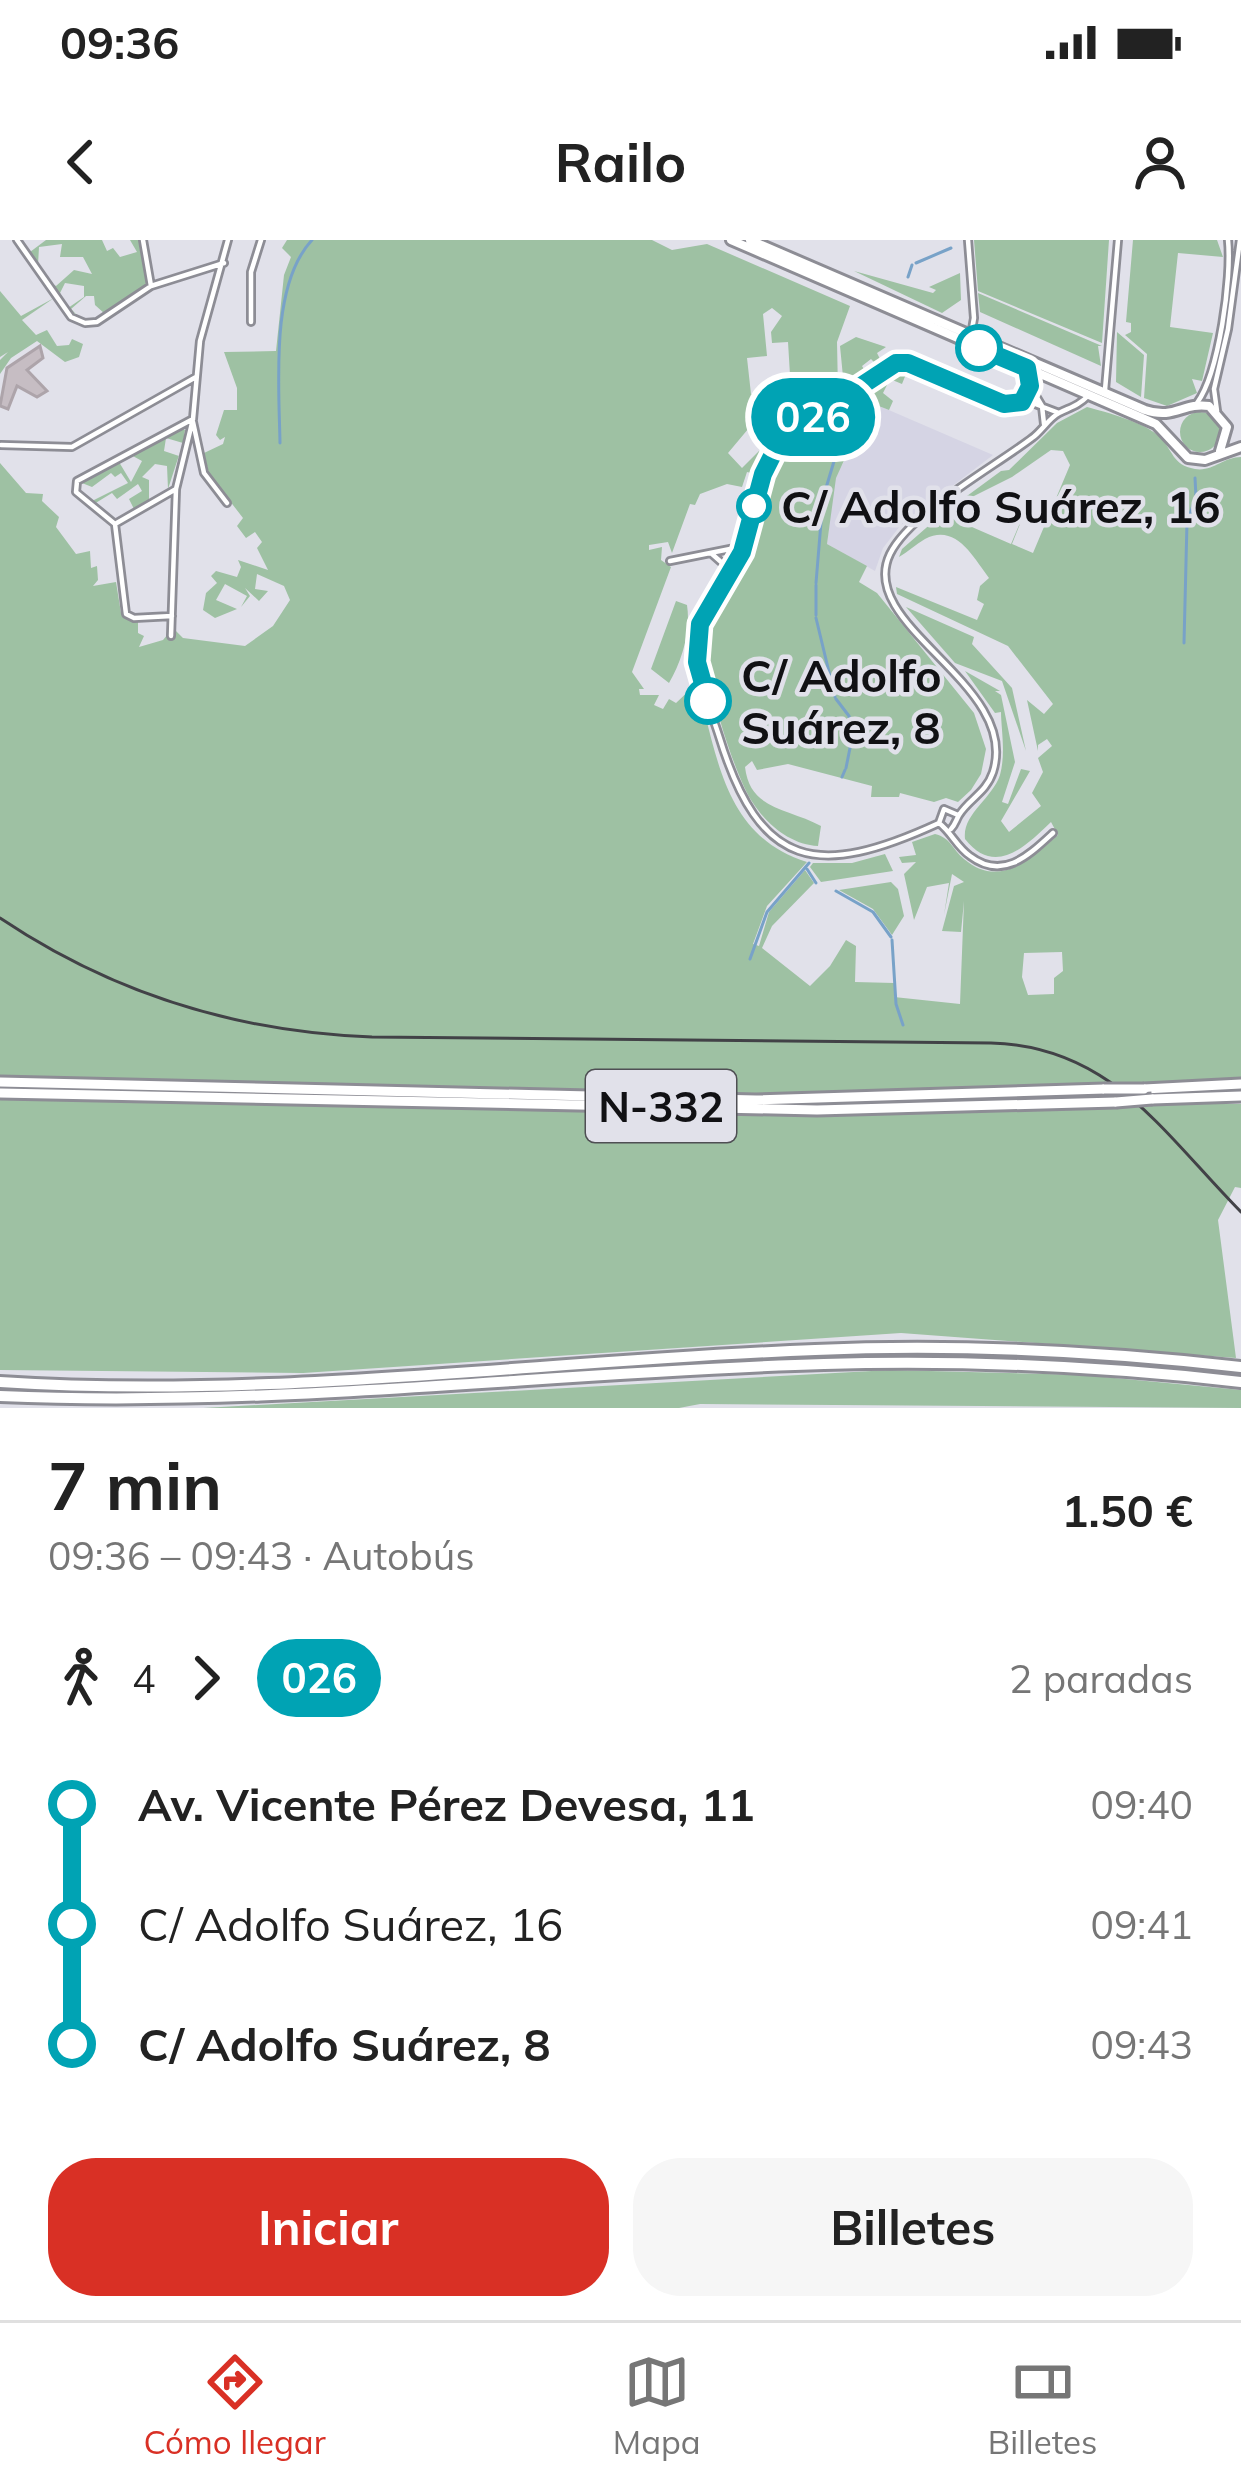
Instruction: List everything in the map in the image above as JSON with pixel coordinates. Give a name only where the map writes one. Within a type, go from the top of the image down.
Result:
[{"type":"highway","name":"N-332","points":[[0,1080],[161,1090]]},
{"type":"highway","name":"N-332","points":[[2,1093],[161,1090],[756,1100],[1241,1083]]},
{"type":"highway","name":"N-332","points":[[206,1091],[817,1110],[1241,1097]]},
{"type":"highway","points":[[0,1382],[263,1386],[877,1348],[1014,1349],[1241,1367]]},
{"type":"highway","points":[[0,1396],[254,1401],[749,1367],[905,1362],[1082,1367],[1241,1382]]},
{"type":"main road","points":[[731,240],[1156,424],[1176,447],[1196,460],[1241,447]]},
{"type":"main road","points":[[750,240],[1159,415],[1195,406],[1217,411],[1241,438]]},
{"type":"main road","points":[[1176,447],[1173,424],[1182,411]]},
{"type":"main road","points":[[1219,452],[1227,427]]},
{"type":"street","points":[[17,240],[79,322],[102,320],[152,286],[224,263]]},
{"type":"street","points":[[143,240],[152,286]]},
{"type":"street","points":[[171,636],[176,489],[193,419],[200,341],[228,240]]},
{"type":"street","points":[[251,322],[250,277],[261,240]]},
{"type":"street","points":[[968,240],[971,335]]},
{"type":"street","points":[[1104,393],[1118,240]]},
{"type":"street","points":[[1195,406],[1206,391],[1216,346],[1228,240]]},
{"type":"street","points":[[1217,411],[1214,389],[1240,240]]},
{"type":"street","points":[[1053,833],[1023,860],[1003,866],[971,857],[951,829],[939,824],[860,854],[835,856],[790,846],[754,819],[735,788],[697,662],[705,610],[744,544],[763,474],[776,448],[805,423],[899,362],[1004,404],[1022,402],[1059,413]]},
{"type":"street","points":[[1027,368],[1030,386],[1042,406],[1042,430]]},
{"type":"street","points":[[0,444],[72,447],[196,377]]},
{"type":"street","points":[[1022,402],[1030,386]]},
{"type":"street","points":[[951,829],[992,777],[997,755],[992,723],[895,606],[888,593],[886,567],[894,548],[917,523],[1089,395]]},
{"type":"street","points":[[193,419],[205,473],[227,503]]},
{"type":"street","points":[[173,616],[134,618],[126,614],[115,524],[76,492],[76,483],[193,419]]},
{"type":"street","points":[[115,524],[176,489]]},
{"type":"street","points":[[670,562],[744,544]]},
{"type":"street","points":[[712,554],[726,562],[730,572]]},
{"type":"street","points":[[939,824],[944,809],[958,815]]},
{"type":"shaded area","points":[[861,398],[993,455],[900,526],[883,548],[875,571],[827,544],[835,478],[846,458]]},
{"type":"green space","points":[[46,240],[102,240],[107,251],[113,248],[120,257],[137,252],[130,240],[140,240],[147,286],[105,314],[95,305],[94,296],[86,296],[71,309],[82,320],[68,308],[84,297],[84,286],[65,283],[60,293],[65,304],[51,283],[56,286],[74,270],[92,274],[83,257],[60,257],[62,244],[39,247],[38,265],[30,252]]},
{"type":"green space","points":[[287,240],[652,240],[672,250],[707,244],[850,306],[837,342],[838,391],[795,421],[800,401],[797,375],[790,375],[788,342],[772,343],[771,332],[782,316],[772,308],[763,314],[767,356],[747,358],[751,394],[778,392],[782,410],[771,425],[777,399],[760,398],[765,419],[751,432],[754,422],[728,453],[742,468],[759,451],[764,455],[755,474],[747,472],[742,487],[727,484],[700,494],[695,505],[690,504],[672,553],[668,542],[649,545],[649,550],[662,547],[661,560],[671,567],[632,672],[644,689],[639,689],[640,695],[659,695],[654,705],[663,709],[669,699],[676,703],[696,684],[703,704],[696,706],[698,715],[705,714],[735,804],[763,839],[807,862],[767,906],[753,944],[759,946],[769,912],[805,870],[814,883],[772,926],[762,948],[810,986],[846,940],[856,946],[855,982],[894,983],[894,997],[960,1004],[964,901],[961,932],[942,931],[954,886],[964,882],[952,874],[944,915],[949,883],[927,887],[914,920],[904,874],[916,862],[902,863],[899,857],[916,855],[912,842],[935,834],[977,868],[1002,871],[1026,861],[1058,835],[1051,822],[1031,841],[999,857],[987,856],[965,839],[968,822],[1000,775],[1003,750],[1001,712],[995,713],[965,671],[1000,691],[995,691],[1001,695],[1015,762],[1002,802],[1008,804],[1021,769],[1030,771],[1001,821],[1009,832],[1041,806],[1032,793],[1043,772],[1038,758],[1052,746],[1047,739],[1038,751],[1027,700],[1044,714],[1053,704],[1008,646],[897,594],[896,587],[977,620],[984,604],[977,600],[980,586],[989,578],[970,552],[946,535],[925,539],[899,557],[902,549],[942,514],[1011,544],[1030,499],[1012,544],[1033,553],[1070,465],[1063,451],[1051,450],[1012,477],[952,507],[1009,470],[1057,423],[1087,407],[1154,432],[1187,467],[1207,468],[1241,457],[1241,1077],[1200,1081],[1202,1104],[1241,1104],[1241,1188],[1235,1187],[1218,1220],[1236,1358],[901,1333],[303,1373],[0,1370],[0,463],[26,493],[43,494],[42,501],[59,517],[56,527],[76,554],[90,551],[91,568],[97,566],[98,580],[93,586],[116,582],[121,613],[138,622],[138,633],[144,636],[139,647],[168,634],[175,637],[176,631],[183,638],[245,646],[273,626],[290,600],[284,586],[257,574],[255,589],[268,591],[259,601],[245,588],[250,596],[241,607],[247,596],[225,584],[216,600],[237,609],[215,618],[203,610],[206,593],[217,583],[211,576],[216,571],[237,577],[238,560],[268,570],[257,548],[262,542],[255,532],[246,538],[237,526],[243,518],[209,474],[204,453],[223,444],[225,437],[220,440],[216,435],[224,410],[237,410],[237,388],[224,352],[276,351],[284,275],[291,257],[282,248]],"holes":[[[1062,952],[1063,971],[1054,978],[1054,994],[1028,995],[1022,977],[1024,953]]]},
{"type":"green space","points":[[974,240],[1109,240],[1102,343],[978,291]]},
{"type":"green space","points":[[1133,240],[1217,240],[1223,257],[1178,253],[1170,327],[1213,333],[1202,381],[1192,379],[1197,393],[1167,406],[1144,398],[1147,354],[1125,335],[1131,332],[1131,323],[1126,322]]},
{"type":"green space","points":[[854,271],[933,293],[936,290],[929,287],[960,273],[961,300],[942,313]]},
{"type":"green space","points":[[0,291],[21,316],[54,298],[22,320],[36,335],[47,330],[57,346],[69,345],[72,339],[83,344],[79,357],[65,362],[37,341],[11,358],[0,374],[0,360],[8,352],[0,357]]},
{"type":"green space","points":[[978,293],[1102,346],[1098,346],[1101,366],[980,312]]},
{"type":"green space","points":[[1117,332],[1144,355],[1141,397],[1116,382]]},
{"type":"green space","points":[[856,337],[886,347],[877,353],[881,361],[877,365],[871,359],[862,366],[866,373],[844,387],[840,346]]},
{"type":"green space","points":[[899,370],[906,374],[902,384],[890,379],[883,393],[893,401],[889,410],[861,399],[852,443],[836,478],[827,544],[867,566],[859,582],[877,593],[974,713],[986,749],[981,774],[958,802],[946,798],[934,802],[900,793],[899,797],[871,797],[872,786],[788,764],[757,770],[752,761],[745,767],[754,792],[773,806],[821,826],[818,846],[808,845],[773,826],[746,790],[714,697],[705,638],[717,606],[751,548],[768,479],[776,465],[825,416]]},
{"type":"green space","points":[[1200,412],[1214,418],[1220,432],[1214,446],[1200,452],[1186,446],[1180,432],[1186,418]]},
{"type":"green space","points":[[179,428],[185,430],[183,443],[166,438],[164,451],[179,456],[168,489],[167,466],[155,464],[142,477],[149,480],[149,500],[134,509],[129,499],[142,491],[138,484],[117,499],[112,493],[92,501],[128,483],[121,473],[115,477],[111,473],[92,487],[82,483],[119,462],[131,482],[142,461],[131,455]]},
{"type":"green space","points":[[676,601],[687,605],[688,625],[669,683],[651,669]]},
{"type":"green space","points":[[906,607],[974,637],[972,644],[1012,688],[1026,751],[1002,681],[955,663]]},
{"type":"green space","points":[[885,854],[893,871],[821,882],[810,867],[813,863],[852,863]]},
{"type":"green space","points":[[891,882],[898,889],[904,916],[892,935],[873,909],[839,890]]},
{"type":"green space","points":[[890,1370],[1083,1375],[1241,1390],[1241,1408],[700,1404],[679,1408],[203,1408]]},
{"type":"building","points":[[40,346],[43,358],[27,370],[47,391],[37,397],[17,386],[8,409],[0,406],[7,368]]},
{"type":"waterway","points":[[280,443],[283,308],[289,282],[312,240]]},
{"type":"waterway","points":[[916,263],[951,248]]},
{"type":"waterway","points":[[1228,300],[1232,259]]},
{"type":"waterway","points":[[908,277],[912,265]]},
{"type":"waterway","points":[[1215,372],[1225,321]]},
{"type":"waterway","points":[[816,583],[823,498],[847,418]]},
{"type":"waterway","points":[[1184,643],[1187,522],[1196,497],[1195,478]]},
{"type":"waterway","points":[[816,585],[816,615]]},
{"type":"waterway","points":[[816,618],[835,697]]},
{"type":"waterway","points":[[836,699],[849,716],[852,735]]},
{"type":"waterway","points":[[846,768],[852,738]]},
{"type":"waterway","points":[[842,777],[845,770]]},
{"type":"waterway","points":[[750,959],[767,912],[809,863]]},
{"type":"waterway","points":[[807,869],[816,883]]},
{"type":"waterway","points":[[836,891],[873,912],[891,937]]},
{"type":"waterway","points":[[892,940],[896,1004],[903,1025]]},
{"type":"tram line","points":[[0,918],[43,945],[132,988],[224,1017],[322,1034],[991,1043],[1033,1048],[1070,1060],[1132,1099],[1241,1212]]},
{"type":"bus line","name":"026","points":[[708,701],[697,662],[700,624],[712,596],[742,552],[763,474],[776,448],[794,430],[896,363],[908,363],[1004,404],[1022,402],[1030,386],[1027,368],[979,348]]},
{"type":"place","name":"C/ Adolfo Suárez, 16","points":[[754,506]]},
{"type":"place","name":"C/ Adolfo Suárez, 8","points":[[708,701]]}]
